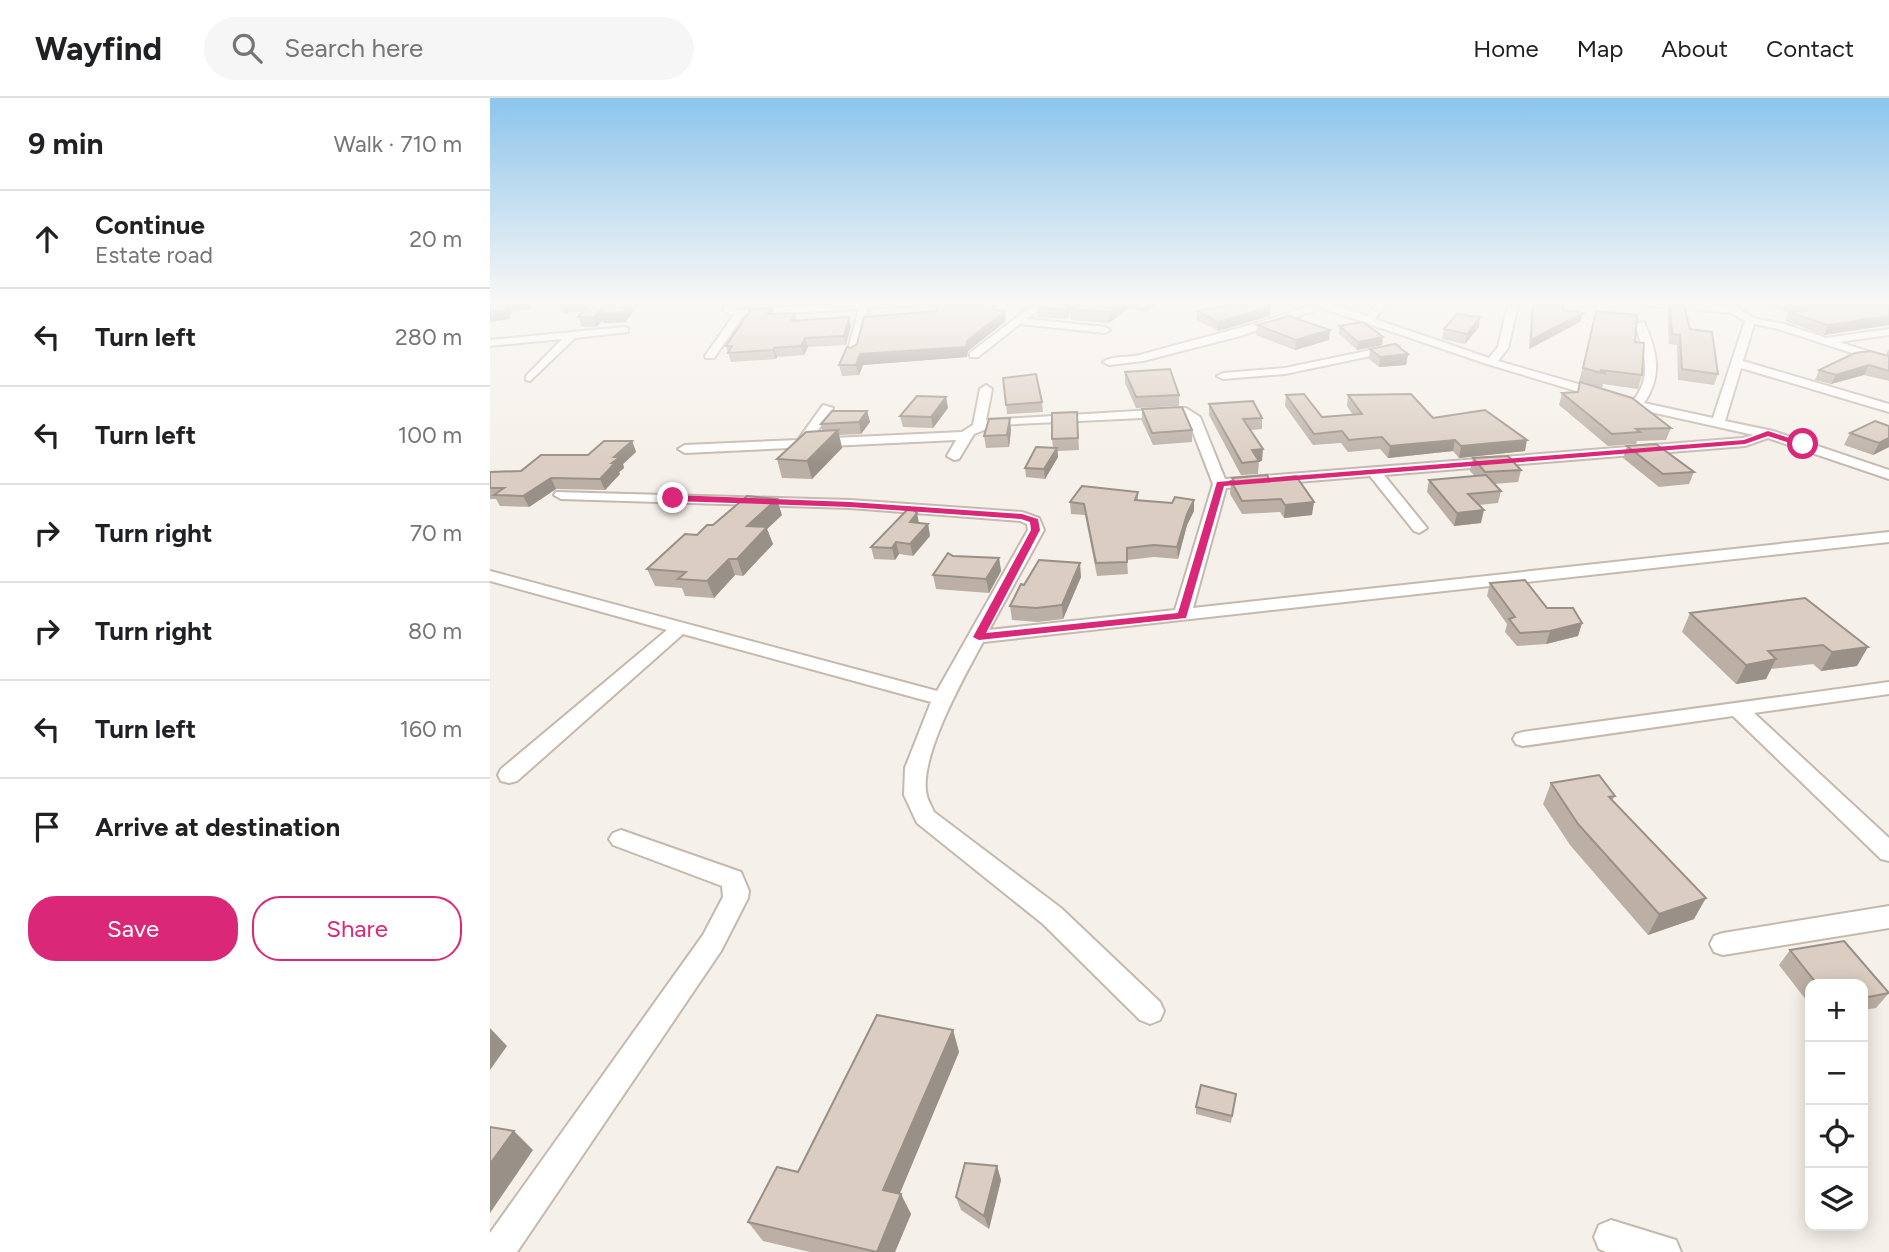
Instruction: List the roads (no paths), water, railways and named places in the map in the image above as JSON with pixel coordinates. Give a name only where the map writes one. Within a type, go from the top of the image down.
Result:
[{"type":"street","points":[[530,378],[553,355]]},
{"type":"street","points":[[1108,362],[1139,359],[1151,355]]},
{"type":"street","points":[[1223,376],[1295,369],[1354,355]]},
{"type":"street","points":[[1469,355],[1636,405],[1768,433],[1889,475]]},
{"type":"street","points":[[1492,362],[1498,355]]},
{"type":"street","points":[[1636,405],[1653,381],[1650,355]]},
{"type":"street","points":[[1718,422],[1738,355]]},
{"type":"street","points":[[1867,355],[1889,362]]},
{"type":"street","points":[[1736,363],[1889,408]]},
{"type":"street","points":[[979,425],[986,389]]},
{"type":"street","points":[[802,444],[827,408]]},
{"type":"street","points":[[954,456],[963,436],[979,425],[1186,412],[1194,417],[1220,484],[1182,615]]},
{"type":"street","points":[[1220,484],[1745,442],[1768,433]]},
{"type":"street","points":[[685,449],[963,436]]},
{"type":"street","points":[[1373,471],[1419,528]]},
{"type":"street","points":[[561,495],[850,504],[1022,517],[1034,521],[1036,530],[979,637],[942,699],[916,768],[915,795],[925,817],[1052,916],[1150,1011]]},
{"type":"street","points":[[979,637],[1889,537]]},
{"type":"street","points":[[490,576],[942,699]]},
{"type":"street","points":[[509,775],[680,628]]},
{"type":"street","points":[[1523,740],[1889,688]]},
{"type":"street","points":[[1737,709],[1889,852]]},
{"type":"street","points":[[497,1252],[712,943],[735,898],[737,891],[732,879],[621,839]]},
{"type":"street","points":[[1723,944],[1889,916]]},
{"type":"street","points":[[1611,1237],[1664,1252]]}]
